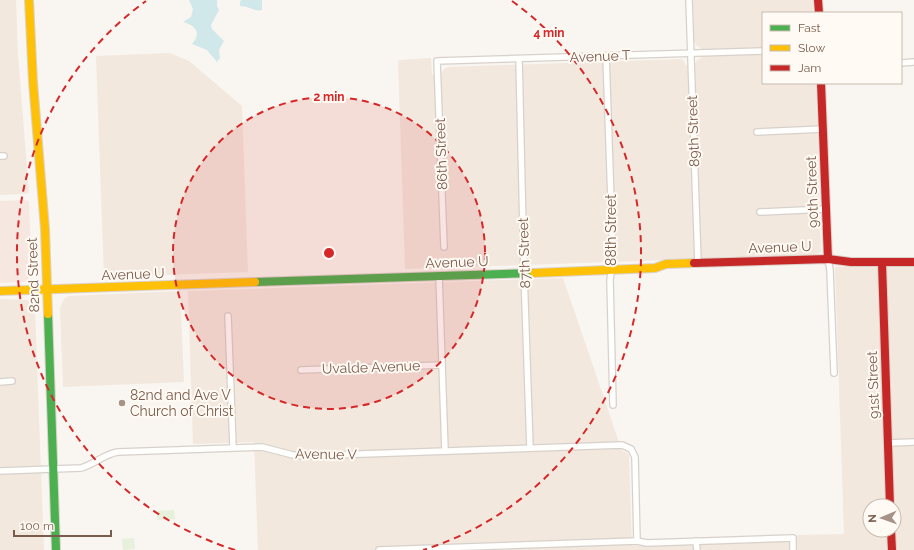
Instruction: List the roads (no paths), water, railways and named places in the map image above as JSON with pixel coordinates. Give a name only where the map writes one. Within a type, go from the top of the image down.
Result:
[{"type":"street","name":"82nd Street","points":[[29,0],[33,82],[45,229],[56,550]]},
{"type":"street","name":"89th Street","points":[[689,0],[698,263]]},
{"type":"street","points":[[818,0],[819,12]]},
{"type":"street","name":"Avenue T","points":[[438,61],[762,50]]},
{"type":"street","name":"88th Street","points":[[606,56],[613,258],[610,280],[613,405]]},
{"type":"street","name":"87th Street","points":[[519,59],[530,448]]},
{"type":"street","name":"86th Street","points":[[438,61],[444,247]]},
{"type":"street","points":[[902,62],[914,62]]},
{"type":"street","name":"90th Street","points":[[821,84],[834,373]]},
{"type":"street","points":[[757,132],[823,129]]},
{"type":"street","points":[[760,212],[826,209]]},
{"type":"street","name":"Avenue U","points":[[0,291],[611,270],[655,268],[666,264],[828,259],[851,262],[914,262]]},
{"type":"street","name":"91st Street","points":[[882,263],[890,498]]},
{"type":"street","points":[[439,276],[445,451]]},
{"type":"street","points":[[228,316],[234,447]]},
{"type":"street","name":"Uvalde Avenue","points":[[301,370],[442,365]]},
{"type":"street","points":[[0,382],[12,381]]},
{"type":"street","points":[[888,443],[914,442]]},
{"type":"street","name":"Avenue V","points":[[0,471],[53,470],[86,467],[106,456],[118,452],[234,447],[262,447],[293,455],[304,456],[622,445],[631,449],[635,457],[637,541]]},
{"type":"street","points":[[379,550],[503,548],[600,542],[637,541],[647,543],[793,538],[793,550]]},
{"type":"street","points":[[891,538],[892,550]]},
{"type":"street","points":[[696,541],[697,550]]},
{"type":"street","points":[[600,542],[601,550]]},
{"type":"water","points":[[189,0],[217,0],[219,10],[211,25],[212,29],[224,41],[219,50],[220,58],[217,62],[207,50],[192,44],[197,36],[196,30],[191,25],[183,22],[191,17],[193,9]]},
{"type":"water","points":[[241,0],[262,0],[262,10],[240,6]]},
{"type":"place","name":"82nd and Ave V Church of Christ","points":[[122,403]]}]
